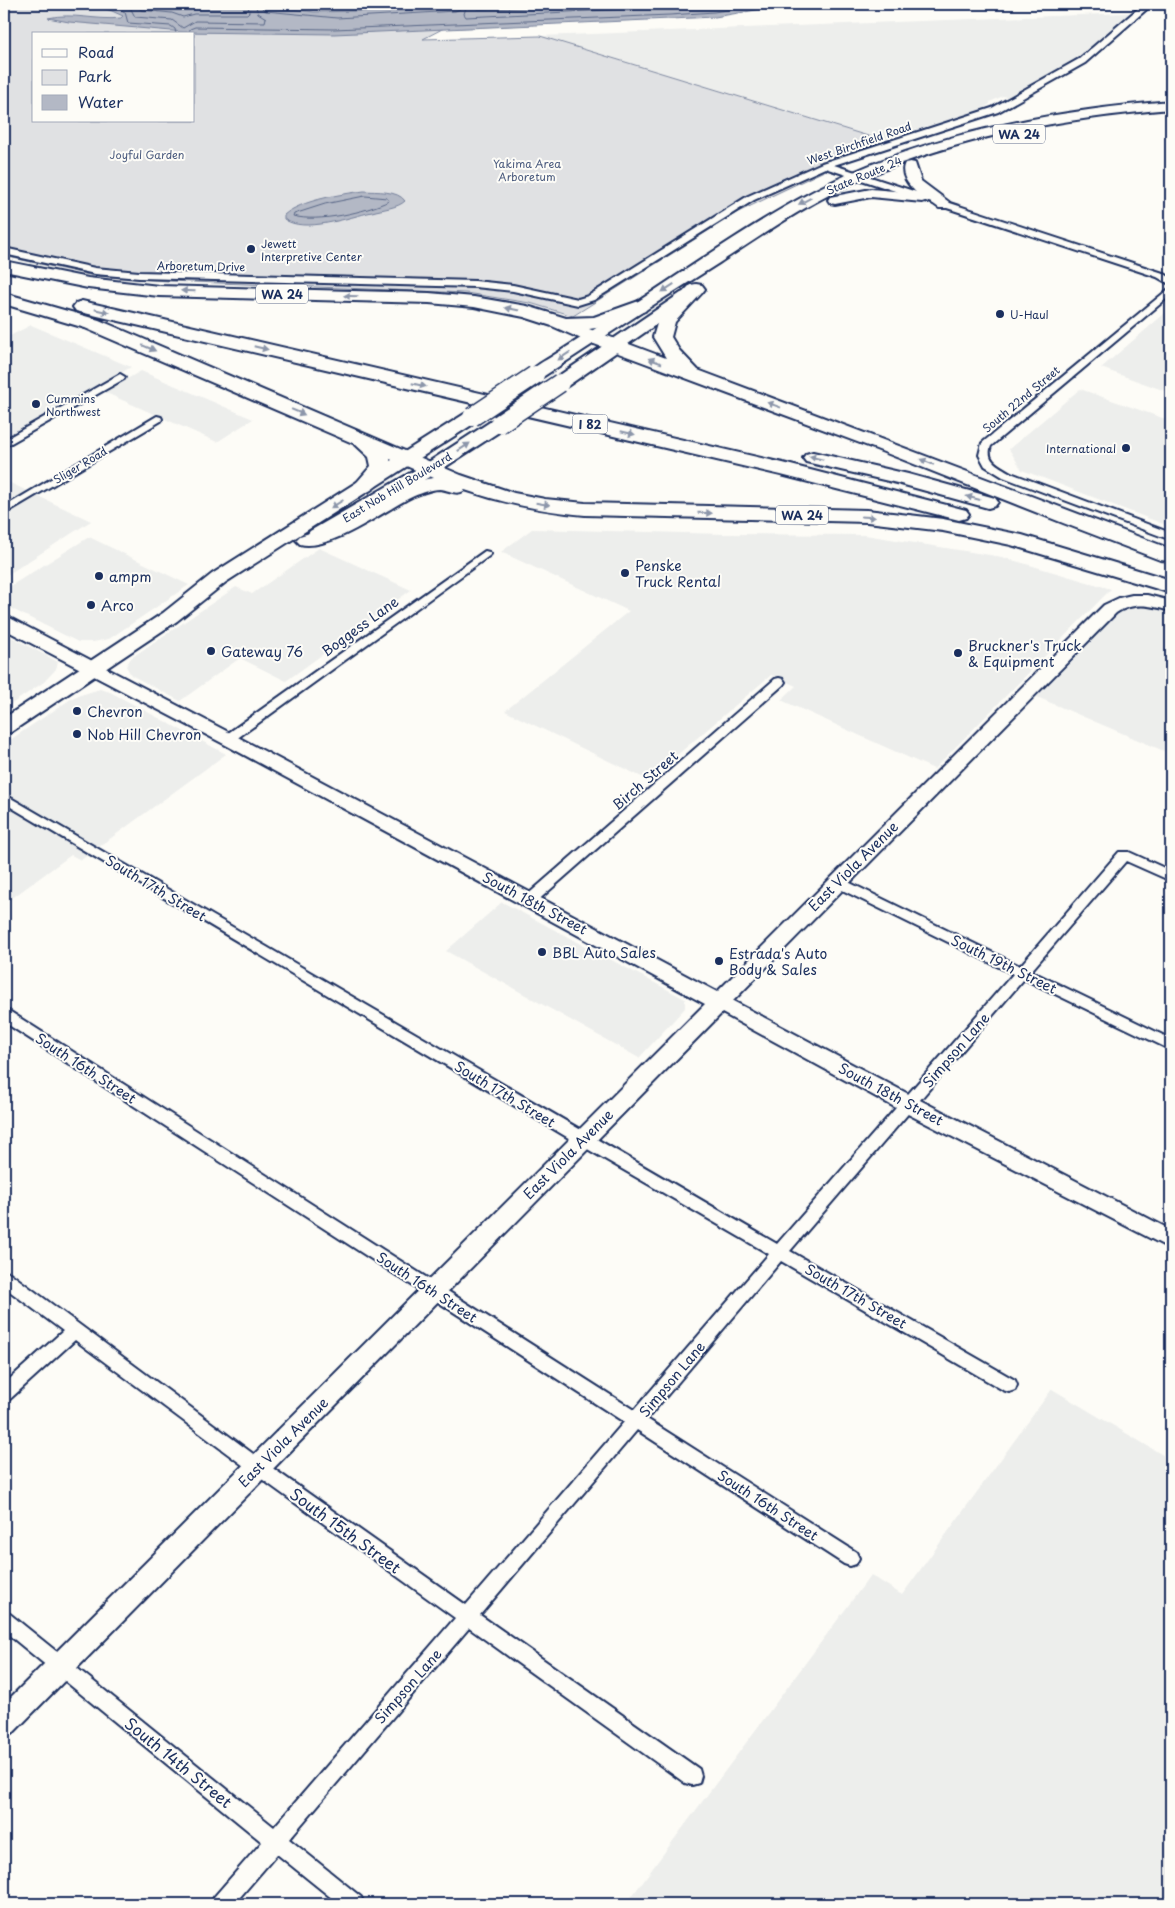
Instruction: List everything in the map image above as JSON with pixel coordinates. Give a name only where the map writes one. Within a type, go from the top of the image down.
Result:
[{"type":"highway","name":"WA 24","points":[[4,266],[88,283],[159,291],[428,298],[474,302],[527,312],[559,322],[596,324],[639,307]]},
{"type":"highway","name":"I 82","points":[[4,272],[901,478],[1170,549]]},
{"type":"highway","name":"I 82","points":[[4,288],[880,492],[986,521],[1171,578]]},
{"type":"highway","name":"WA 24","points":[[696,289],[666,321],[662,337],[672,352],[694,375],[883,445],[1070,519],[1170,549]]},
{"type":"highway","name":"WA 24","points":[[4,298],[92,324],[430,469],[509,498],[545,505],[585,509],[867,516],[904,520],[1015,539],[1171,587]]},
{"type":"highway","points":[[559,322],[593,337],[694,375]]},
{"type":"highway","points":[[361,489],[381,466],[379,455],[369,448],[362,439]]},
{"type":"highway","points":[[307,540],[344,528],[406,492],[424,485],[440,483],[509,498]]},
{"type":"main road","name":"State Route 24","points":[[593,337],[786,212],[856,176],[895,161],[991,132],[1076,116],[1171,105]]},
{"type":"main road","name":"State Route 24","points":[[616,346],[765,240],[872,181],[910,166],[984,142],[1043,129],[1118,117],[1171,112]]},
{"type":"main road","points":[[910,166],[911,180],[916,186],[944,205]]},
{"type":"main road","points":[[835,200],[871,193],[922,198]]},
{"type":"main road","name":"East Nob Hill Boulevard","points":[[170,617],[219,578],[408,459],[593,337]]},
{"type":"main road","name":"East Nob Hill Boulevard","points":[[4,727],[170,617],[430,469],[616,346]]},
{"type":"street","name":"West Birchfield Road","points":[[578,302],[591,298],[751,198],[825,165],[995,110],[1076,66],[1144,8]]},
{"type":"street","points":[[825,165],[1164,276],[1171,282]]},
{"type":"street","name":"Arboretum Drive","points":[[4,251],[118,274],[475,284],[513,288],[578,302]]},
{"type":"street","name":"South 22nd Street","points":[[1170,549],[1007,475],[984,459],[982,451],[1171,290]]},
{"type":"street","points":[[4,444],[120,377]]},
{"type":"street","name":"Sliger Road","points":[[4,511],[157,419]]},
{"type":"street","name":"Boggess Lane","points":[[228,739],[485,554]]},
{"type":"street","name":"East Viola Avenue","points":[[4,1723],[1110,609],[1126,600],[1140,599],[1171,606]]},
{"type":"street","name":"South 18th Street","points":[[4,622],[530,900],[908,1104],[1171,1240]]},
{"type":"street","name":"Birch Street","points":[[530,900],[779,682]]},
{"type":"street","name":"South 17th Street","points":[[4,798],[582,1139],[1009,1384]]},
{"type":"street","points":[[1124,855],[1171,876]]},
{"type":"street","name":"Simpson Lane","points":[[220,1904],[1124,855]]},
{"type":"street","name":"South 19th Street","points":[[837,882],[1171,1044]]},
{"type":"street","name":"South 16th Street","points":[[4,1015],[850,1558]]},
{"type":"street","name":"South 15th Street","points":[[4,1278],[258,1467],[692,1776]]},
{"type":"street","points":[[4,1394],[74,1330]]},
{"type":"street","name":"South 14th Street","points":[[4,1620],[354,1904]]},
{"type":"shaded area","points":[[1129,13],[1128,18],[1082,56],[1007,97],[1003,96],[990,102],[990,104],[979,111],[881,140],[540,36]]},
{"type":"shaded area","points":[[1171,308],[1171,393],[1101,368]]},
{"type":"shaded area","name":"Cummins Northwest","points":[[31,325],[131,367],[4,441],[4,339]]},
{"type":"shaded area","points":[[141,371],[253,419],[217,442],[104,392]]},
{"type":"shaded area","points":[[1080,389],[1171,421],[1171,527],[1022,470],[1009,449]]},
{"type":"shaded area","points":[[4,480],[91,521],[4,577]]},
{"type":"shaded area","points":[[532,529],[725,534],[865,535],[1002,557],[1111,589],[934,769],[781,700],[796,686],[771,675],[648,780],[505,711],[629,611],[501,552]]},
{"type":"shaded area","points":[[89,537],[189,585],[109,639],[93,642],[78,642],[4,605],[4,590]]},
{"type":"shaded area","points":[[319,548],[411,590],[286,681],[240,658],[180,701],[131,675],[126,666],[131,658],[236,587],[252,594]]},
{"type":"shaded area","points":[[1139,603],[1171,612],[1171,754],[1037,697],[1126,606]]},
{"type":"shaded area","points":[[4,633],[58,662],[56,669],[44,682],[4,709]]},
{"type":"shaded area","points":[[100,689],[110,692],[226,754],[81,860],[71,855],[4,904],[4,744],[74,697]]},
{"type":"shaded area","points":[[502,902],[685,999],[685,1008],[639,1058],[446,951]]},
{"type":"shaded area","points":[[1052,1389],[1171,1460],[1171,1904],[626,1904],[871,1575],[902,1595]]},
{"type":"green space","name":"Yakima Area Arboretum","points":[[4,4],[490,4],[423,39],[540,36],[881,140],[826,170],[738,212],[573,316],[530,303],[466,293],[168,281],[94,276],[4,256]]},
{"type":"water","points":[[89,4],[254,4],[314,12],[401,10],[490,4],[791,4],[715,17],[334,34],[183,32],[69,22],[48,18],[67,16],[112,19],[123,16]]},
{"type":"water","points":[[364,191],[392,193],[402,197],[405,201],[394,207],[315,225],[303,225],[284,219],[284,215],[301,205],[334,196]]},
{"type":"place","name":"Jewett Interpretive Center","points":[[251,249]]},
{"type":"place","name":"U-Haul","points":[[1000,314]]},
{"type":"place","name":"Cummins Northwest","points":[[36,404]]},
{"type":"place","name":"International","points":[[1126,448]]},
{"type":"place","name":"Penske Truck Rental","points":[[625,573]]},
{"type":"place","name":"ampm","points":[[99,576]]},
{"type":"place","name":"Arco","points":[[91,605]]},
{"type":"place","name":"Gateway 76","points":[[211,651]]},
{"type":"place","name":"Bruckner's Truck & Equipment","points":[[958,653]]},
{"type":"place","name":"Chevron","points":[[77,711]]},
{"type":"place","name":"Nob Hill Chevron","points":[[77,734]]},
{"type":"place","name":"BBL Auto Sales","points":[[542,952]]},
{"type":"place","name":"Estrada's Auto Body & Sales","points":[[719,961]]},
{"type":"park label","name":"Joyful Garden","points":[[147,154]]}]
